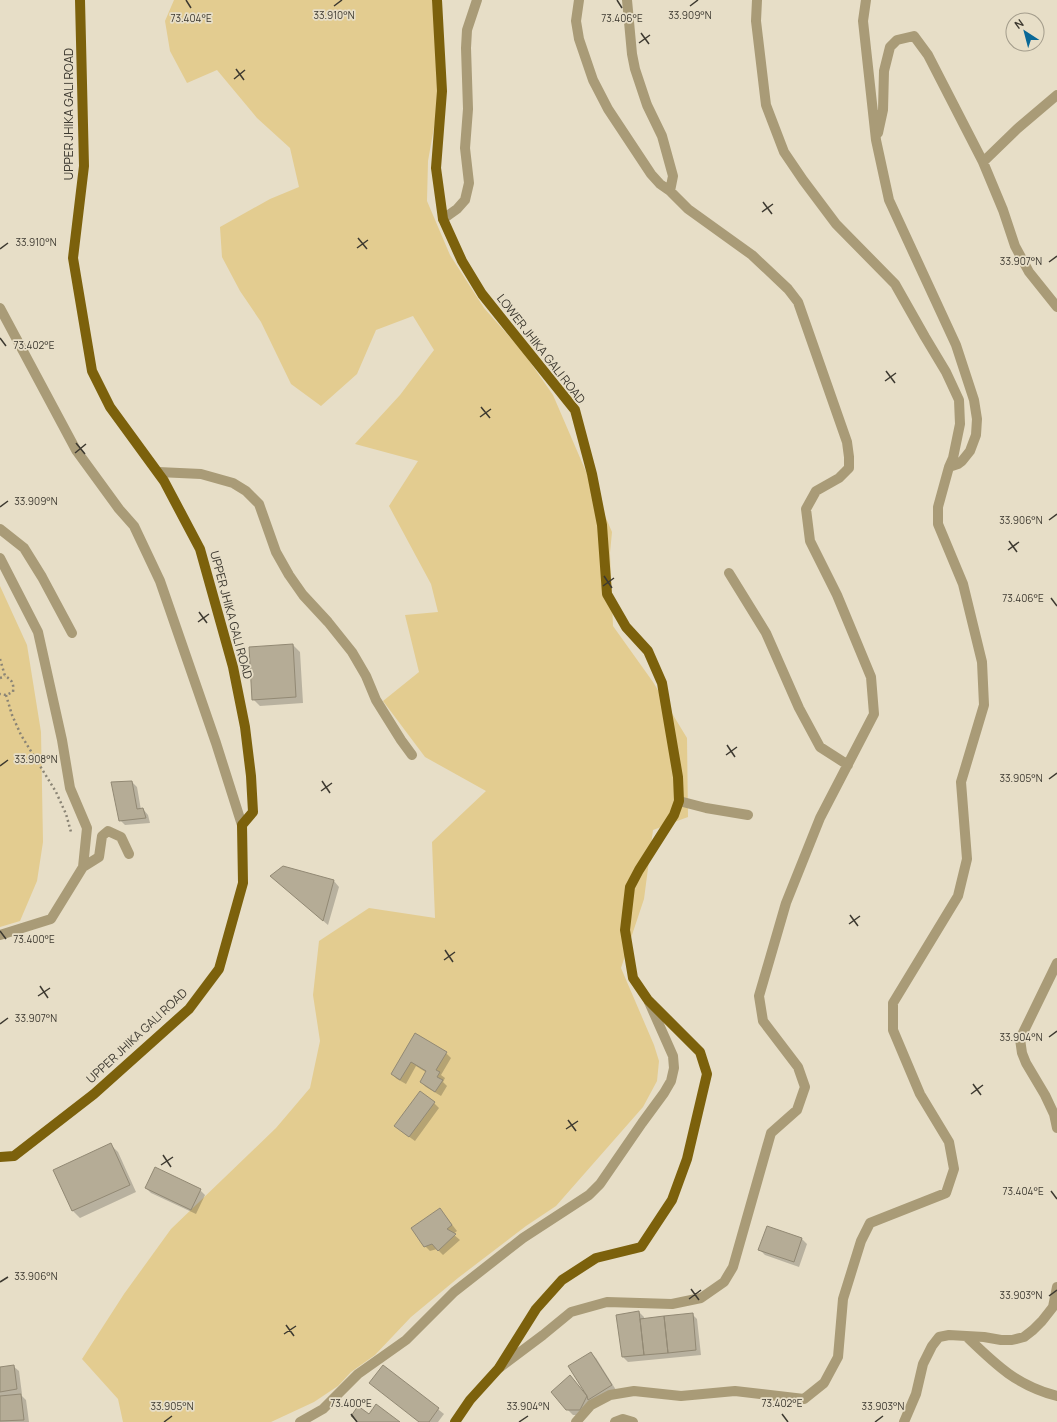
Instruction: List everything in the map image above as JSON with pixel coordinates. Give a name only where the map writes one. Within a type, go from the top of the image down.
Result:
[{"type":"main road","name":"UPPER JHIKA GALI ROAD","points":[[0,1157],[14,1156],[94,1094],[190,1009],[219,969],[243,883],[242,825],[252,812],[251,776],[245,727],[233,667],[200,549],[164,480],[110,407],[92,370],[73,258],[84,166],[80,0]]},
{"type":"main road","name":"LOWER JHIKA GALI ROAD","points":[[437,0],[442,91],[436,168],[443,219],[462,262],[482,294],[574,410],[592,474],[602,525],[607,594],[626,627],[648,651],[662,683],[678,777],[679,801],[674,815],[630,887],[625,930],[633,978],[648,1000],[700,1052],[707,1074],[687,1159],[672,1200],[641,1247],[596,1258],[562,1280],[536,1309],[500,1368],[470,1400],[455,1422]]},
{"type":"street","points":[[443,219],[457,209],[465,200],[469,184],[465,148],[468,109],[466,48],[467,30],[477,0]]},
{"type":"street","points":[[500,1368],[571,1312],[607,1302],[672,1304],[701,1298],[724,1282],[732,1267],[771,1133],[797,1110],[806,1087],[798,1067],[763,1022],[759,996],[786,903],[820,818],[874,714],[871,677],[837,595],[810,541],[806,509],[816,491],[839,478],[849,468],[849,457],[847,442],[798,302],[788,289],[752,255],[688,209],[670,190],[660,184],[651,174],[608,108],[593,80],[579,38],[576,21],[579,0]]},
{"type":"street","points":[[627,0],[632,54],[635,69],[647,105],[662,136],[674,176],[670,190]]},
{"type":"street","points":[[576,1422],[591,1405],[604,1398],[610,1395],[634,1391],[681,1396],[735,1391],[804,1399],[824,1383],[838,1358],[843,1299],[861,1241],[870,1223],[946,1193],[954,1169],[949,1142],[920,1094],[893,1030],[893,1003],[958,896],[967,859],[961,782],[984,705],[982,662],[963,584],[938,524],[938,507],[953,458],[960,424],[959,400],[946,372],[895,284],[836,224],[784,152],[766,105],[756,21],[757,0]]},
{"type":"street","points":[[866,0],[863,21],[876,140],[889,200],[956,345],[974,400],[977,418],[976,435],[970,451],[962,461],[949,468]]},
{"type":"street","points":[[876,140],[883,110],[884,71],[890,47],[897,40],[914,36],[928,55],[982,162],[1003,210],[1015,246],[1029,272],[1057,307]]},
{"type":"street","points":[[982,162],[1057,95]]},
{"type":"street","points":[[0,308],[76,450],[119,509],[134,526],[160,580],[214,736],[242,825]]},
{"type":"street","points":[[158,472],[201,474],[233,483],[246,491],[259,504],[276,552],[289,575],[303,595],[328,622],[352,652],[366,676],[376,700],[400,740],[412,755]]},
{"type":"street","points":[[0,529],[24,548],[42,577],[72,633]]},
{"type":"street","points":[[0,558],[38,632],[62,740],[70,788],[87,828],[83,867],[51,919],[0,935]]},
{"type":"street","points":[[730,573],[766,633],[799,708],[820,747],[848,765]]},
{"type":"street","points":[[679,801],[706,808],[748,815]]},
{"type":"street","points":[[83,867],[99,857],[102,836],[108,831],[121,836],[129,854]]},
{"type":"street","points":[[1057,962],[1020,1038],[1022,1053],[1026,1063],[1045,1095],[1054,1114],[1057,1128]]},
{"type":"street","points":[[300,1422],[324,1409],[358,1374],[406,1340],[460,1287],[522,1238],[589,1195],[600,1184],[671,1081],[674,1068],[673,1056],[648,1000]]},
{"type":"street","points":[[904,1422],[916,1394],[923,1364],[932,1346],[939,1337],[949,1335],[1012,1340],[1024,1337],[1037,1326],[1053,1307],[1057,1287]]},
{"type":"street","points":[[967,1337],[994,1363],[1017,1380],[1045,1393],[1057,1396]]},
{"type":"street","points":[[615,1422],[622,1419],[633,1422]]},
{"type":"path","points":[[0,659],[5,676],[11,680],[14,686],[12,692],[6,696]]},
{"type":"path","points":[[0,678],[5,676]]},
{"type":"path","points":[[0,694],[6,696]]},
{"type":"path","points":[[6,696],[12,715],[21,735],[56,792],[66,814],[71,832]]},
{"type":"shaded area","points":[[174,0],[432,0],[438,105],[428,161],[427,201],[450,255],[484,308],[523,352],[553,395],[612,532],[610,553],[613,626],[653,682],[687,738],[688,817],[653,830],[644,899],[621,968],[654,1045],[659,1061],[657,1081],[643,1107],[556,1206],[526,1226],[458,1278],[411,1317],[375,1355],[351,1372],[338,1386],[314,1402],[271,1422],[123,1422],[118,1399],[82,1359],[124,1294],[171,1229],[276,1128],[310,1088],[320,1041],[313,995],[319,941],[369,908],[435,918],[432,842],[486,791],[425,757],[383,701],[419,672],[405,615],[438,612],[431,584],[389,506],[418,461],[355,444],[400,395],[434,350],[413,316],[376,330],[357,374],[321,406],[291,384],[261,322],[240,291],[222,257],[220,227],[270,199],[299,187],[290,148],[257,118],[217,70],[187,83],[170,51],[165,21]]},
{"type":"shaded area","points":[[0,586],[27,645],[41,732],[43,842],[37,881],[20,921],[0,927]]},
{"type":"building","points":[[293,644],[296,697],[252,700],[249,647]]},
{"type":"building","points":[[132,781],[137,809],[143,808],[146,818],[119,821],[111,782]]},
{"type":"building","points":[[283,866],[334,880],[323,921],[270,876]]},
{"type":"building","points":[[415,1033],[447,1052],[436,1070],[440,1072],[437,1077],[443,1080],[435,1092],[420,1082],[426,1071],[411,1062],[400,1080],[391,1074]]},
{"type":"building","points":[[420,1091],[435,1102],[409,1137],[394,1126]]},
{"type":"building","points":[[111,1143],[130,1185],[72,1211],[53,1170]]},
{"type":"building","points":[[155,1167],[201,1189],[191,1210],[145,1188]]},
{"type":"building","points":[[440,1208],[452,1225],[447,1229],[456,1234],[438,1251],[432,1244],[424,1247],[411,1228]]},
{"type":"building","points":[[767,1226],[802,1238],[794,1262],[758,1250]]},
{"type":"building","points":[[639,1311],[644,1355],[622,1357],[616,1315]]},
{"type":"building","points":[[693,1313],[696,1350],[668,1353],[664,1316]]},
{"type":"building","points":[[664,1316],[668,1353],[644,1355],[640,1319]]},
{"type":"building","points":[[591,1352],[612,1385],[588,1400],[568,1366]]},
{"type":"building","points":[[14,1365],[17,1389],[0,1392],[0,1367]]},
{"type":"building","points":[[383,1365],[439,1408],[429,1422],[419,1422],[369,1383]]},
{"type":"building","points":[[570,1375],[587,1396],[580,1410],[566,1410],[551,1392]]},
{"type":"building","points":[[21,1394],[24,1420],[0,1421],[0,1396]]},
{"type":"building","points":[[376,1404],[400,1422],[358,1422],[351,1416],[358,1406],[369,1414]]}]
